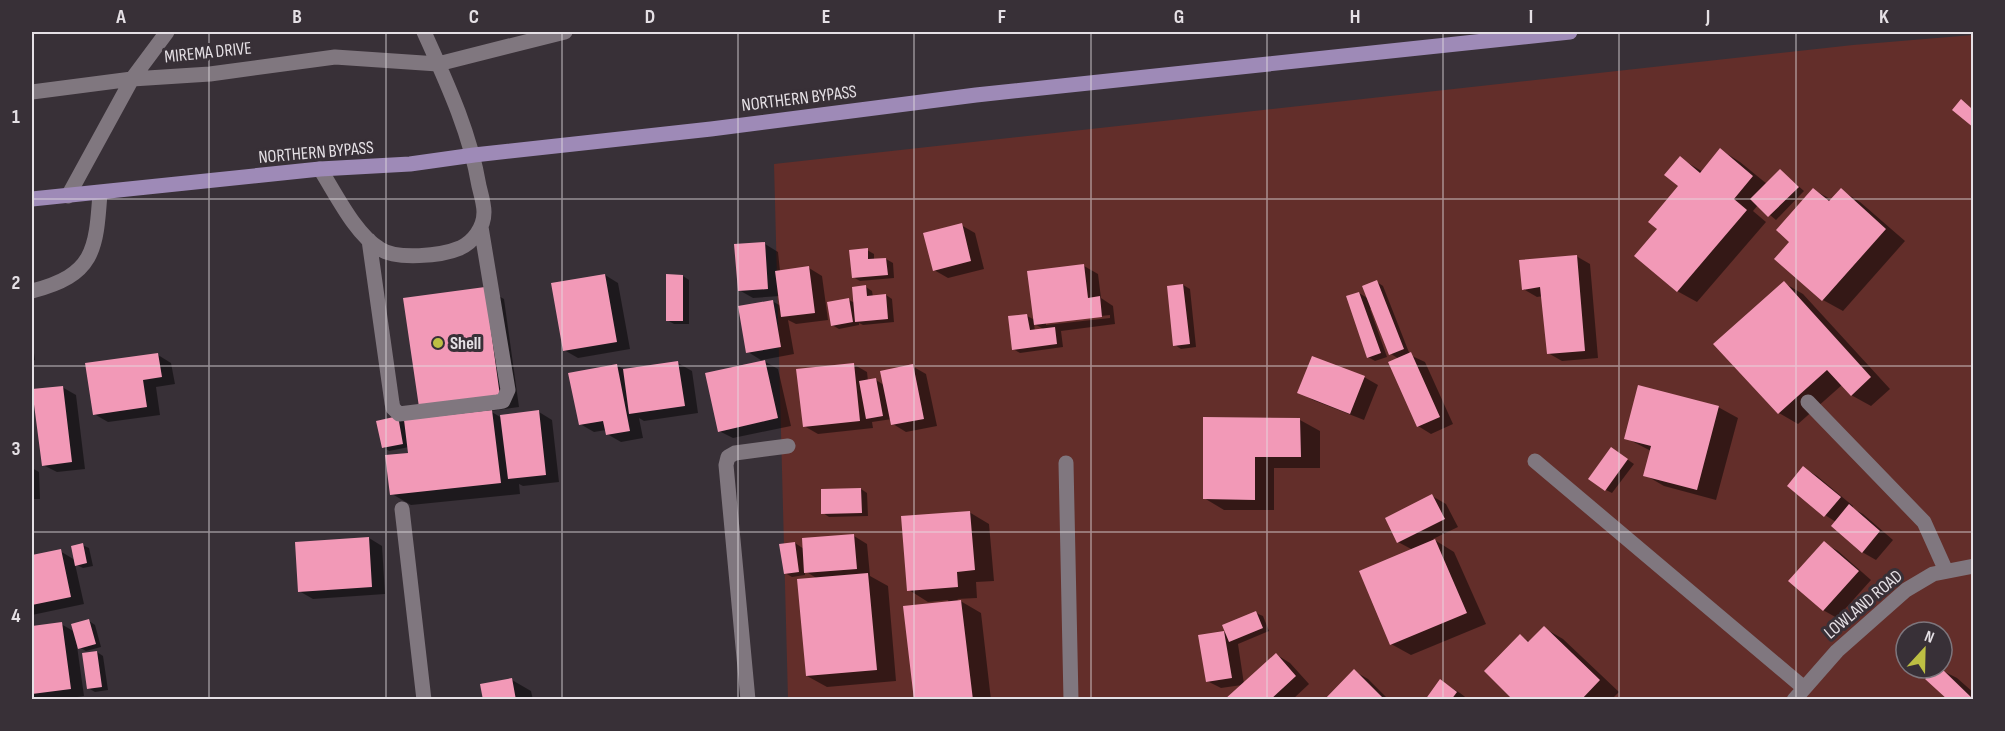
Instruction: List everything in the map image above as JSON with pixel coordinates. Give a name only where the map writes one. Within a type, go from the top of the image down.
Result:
[{"type":"main road","name":"NORTHERN BYPASS","points":[[32,199],[320,169],[411,164],[987,94],[1570,32]]},
{"type":"street","points":[[68,195],[132,79],[167,32]]},
{"type":"street","points":[[320,169],[357,226],[380,249],[395,255],[424,256],[460,248],[477,236],[484,212],[474,155],[424,32]]},
{"type":"street","name":"MIREMA DRIVE","points":[[32,92],[132,79],[210,74],[334,57],[438,64],[565,32]]},
{"type":"street","points":[[32,291],[62,282],[88,261],[97,234],[100,193]]},
{"type":"street","points":[[369,240],[393,408],[399,414],[486,404],[503,400],[508,390],[481,227]]},
{"type":"street","points":[[1808,402],[1924,522],[1946,571]]},
{"type":"street","points":[[748,699],[726,465],[728,457],[735,453],[788,446]]},
{"type":"street","points":[[1535,461],[1799,694]]},
{"type":"street","points":[[1066,464],[1071,699]]},
{"type":"street","points":[[402,509],[424,699]]},
{"type":"street","name":"LOWLAND ROAD","points":[[1799,694],[1836,651],[1906,590],[1933,574],[1974,566]]},
{"type":"shaded area","points":[[1973,35],[1973,699],[788,699],[774,164],[1853,45]]},
{"type":"building","points":[[1961,99],[1971,108],[1974,105],[1974,128],[1952,110]]},
{"type":"building","points":[[1720,148],[1753,176],[1734,199],[1747,210],[1677,292],[1634,256],[1657,229],[1648,222],[1678,186],[1664,175],[1680,156],[1700,173]]},
{"type":"building","points":[[1780,169],[1799,187],[1768,217],[1750,199]]},
{"type":"building","points":[[1813,188],[1829,201],[1841,188],[1886,229],[1822,301],[1774,259],[1789,242],[1776,230]]},
{"type":"building","points":[[962,223],[971,261],[933,271],[923,233]]},
{"type":"building","points":[[765,242],[768,289],[738,291],[734,244]]},
{"type":"building","points":[[868,248],[868,259],[886,258],[888,275],[852,278],[849,250]]},
{"type":"building","points":[[1577,255],[1585,351],[1547,354],[1540,287],[1522,290],[1519,260]]},
{"type":"building","points":[[1084,264],[1088,298],[1100,296],[1102,317],[1034,325],[1027,271]]},
{"type":"building","points":[[809,266],[815,313],[781,317],[775,271]]},
{"type":"building","points":[[605,274],[617,342],[563,351],[551,283]]},
{"type":"building","points":[[666,274],[683,275],[683,321],[666,321]]},
{"type":"building","points":[[1377,280],[1404,349],[1389,355],[1362,286]]},
{"type":"building","points":[[1784,281],[1871,377],[1851,396],[1827,370],[1778,414],[1713,344]]},
{"type":"building","points":[[1183,284],[1190,344],[1173,346],[1167,286]]},
{"type":"building","points":[[866,285],[867,296],[886,294],[888,319],[855,322],[852,287]]},
{"type":"building","points":[[485,287],[500,396],[419,407],[403,298]]},
{"type":"building","points":[[1359,292],[1381,353],[1367,358],[1346,296]]},
{"type":"building","points":[[849,298],[853,322],[831,326],[827,302]]},
{"type":"building","points":[[773,300],[781,347],[746,353],[738,306]]},
{"type":"building","points":[[1027,314],[1030,330],[1055,327],[1057,344],[1012,350],[1008,316]]},
{"type":"building","points":[[1411,352],[1440,417],[1417,427],[1388,362]]},
{"type":"building","points":[[158,353],[162,377],[143,380],[147,407],[93,415],[85,363]]},
{"type":"building","points":[[1312,356],[1365,376],[1350,414],[1297,393]]},
{"type":"building","points":[[765,360],[778,418],[718,432],[705,373]]},
{"type":"building","points":[[678,361],[685,406],[629,414],[623,369]]},
{"type":"building","points":[[854,363],[860,421],[803,427],[796,369]]},
{"type":"building","points":[[617,364],[630,431],[606,435],[603,421],[579,425],[568,373]]},
{"type":"building","points":[[913,364],[924,419],[891,425],[880,371]]},
{"type":"building","points":[[876,378],[883,416],[866,419],[859,381]]},
{"type":"building","points":[[1638,385],[1719,406],[1697,490],[1643,476],[1651,446],[1624,439]]},
{"type":"building","points":[[63,386],[72,462],[42,466],[32,389]]},
{"type":"building","points":[[492,410],[501,483],[390,495],[385,455],[408,453],[404,420]]},
{"type":"building","points":[[539,410],[546,475],[508,479],[500,415]]},
{"type":"building","points":[[398,416],[403,444],[382,448],[376,421]]},
{"type":"building","points":[[1203,417],[1300,418],[1301,457],[1255,457],[1255,500],[1203,499]]},
{"type":"building","points":[[1611,447],[1628,459],[1605,491],[1588,479]]},
{"type":"building","points":[[1803,466],[1841,497],[1824,517],[1787,486]]},
{"type":"building","points":[[861,488],[862,513],[821,514],[821,489]]},
{"type":"building","points":[[1432,494],[1445,519],[1397,543],[1385,518]]},
{"type":"building","points":[[1849,504],[1880,531],[1862,553],[1831,526]]},
{"type":"building","points":[[970,511],[975,570],[957,572],[958,587],[907,591],[901,516]]},
{"type":"building","points":[[854,534],[857,569],[804,573],[802,538]]},
{"type":"building","points":[[369,537],[372,587],[298,592],[295,542]]},
{"type":"building","points":[[1435,539],[1467,613],[1390,645],[1359,571]]},
{"type":"building","points":[[1824,541],[1859,571],[1823,611],[1788,581]]},
{"type":"building","points":[[795,542],[799,572],[784,574],[779,544]]},
{"type":"building","points":[[83,543],[87,563],[75,566],[71,546]]},
{"type":"building","points":[[61,549],[71,597],[32,605],[32,555]]},
{"type":"building","points":[[868,573],[877,670],[806,676],[797,579]]},
{"type":"building","points":[[961,600],[973,700],[914,700],[903,606]]},
{"type":"building","points":[[1256,611],[1263,628],[1229,642],[1222,625]]},
{"type":"building","points":[[89,619],[96,644],[78,649],[71,624]]},
{"type":"building","points":[[62,622],[71,689],[32,694],[32,626]]},
{"type":"building","points":[[1544,626],[1600,680],[1581,700],[1513,700],[1484,671],[1520,634],[1528,642]]},
{"type":"building","points":[[1224,631],[1232,678],[1206,682],[1198,635]]},
{"type":"building","points":[[97,651],[102,687],[87,689],[82,653]]},
{"type":"building","points":[[1276,653],[1296,676],[1270,700],[1224,700]]},
{"type":"building","points":[[1354,669],[1385,700],[1324,700]]},
{"type":"building","points":[[512,678],[516,700],[483,700],[480,684]]},
{"type":"building","points":[[1440,679],[1457,692],[1451,700],[1425,700]]},
{"type":"building","points":[[1926,680],[1953,680],[1974,700],[1948,700]]},
{"type":"place","name":"Shell","points":[[438,343]]}]
